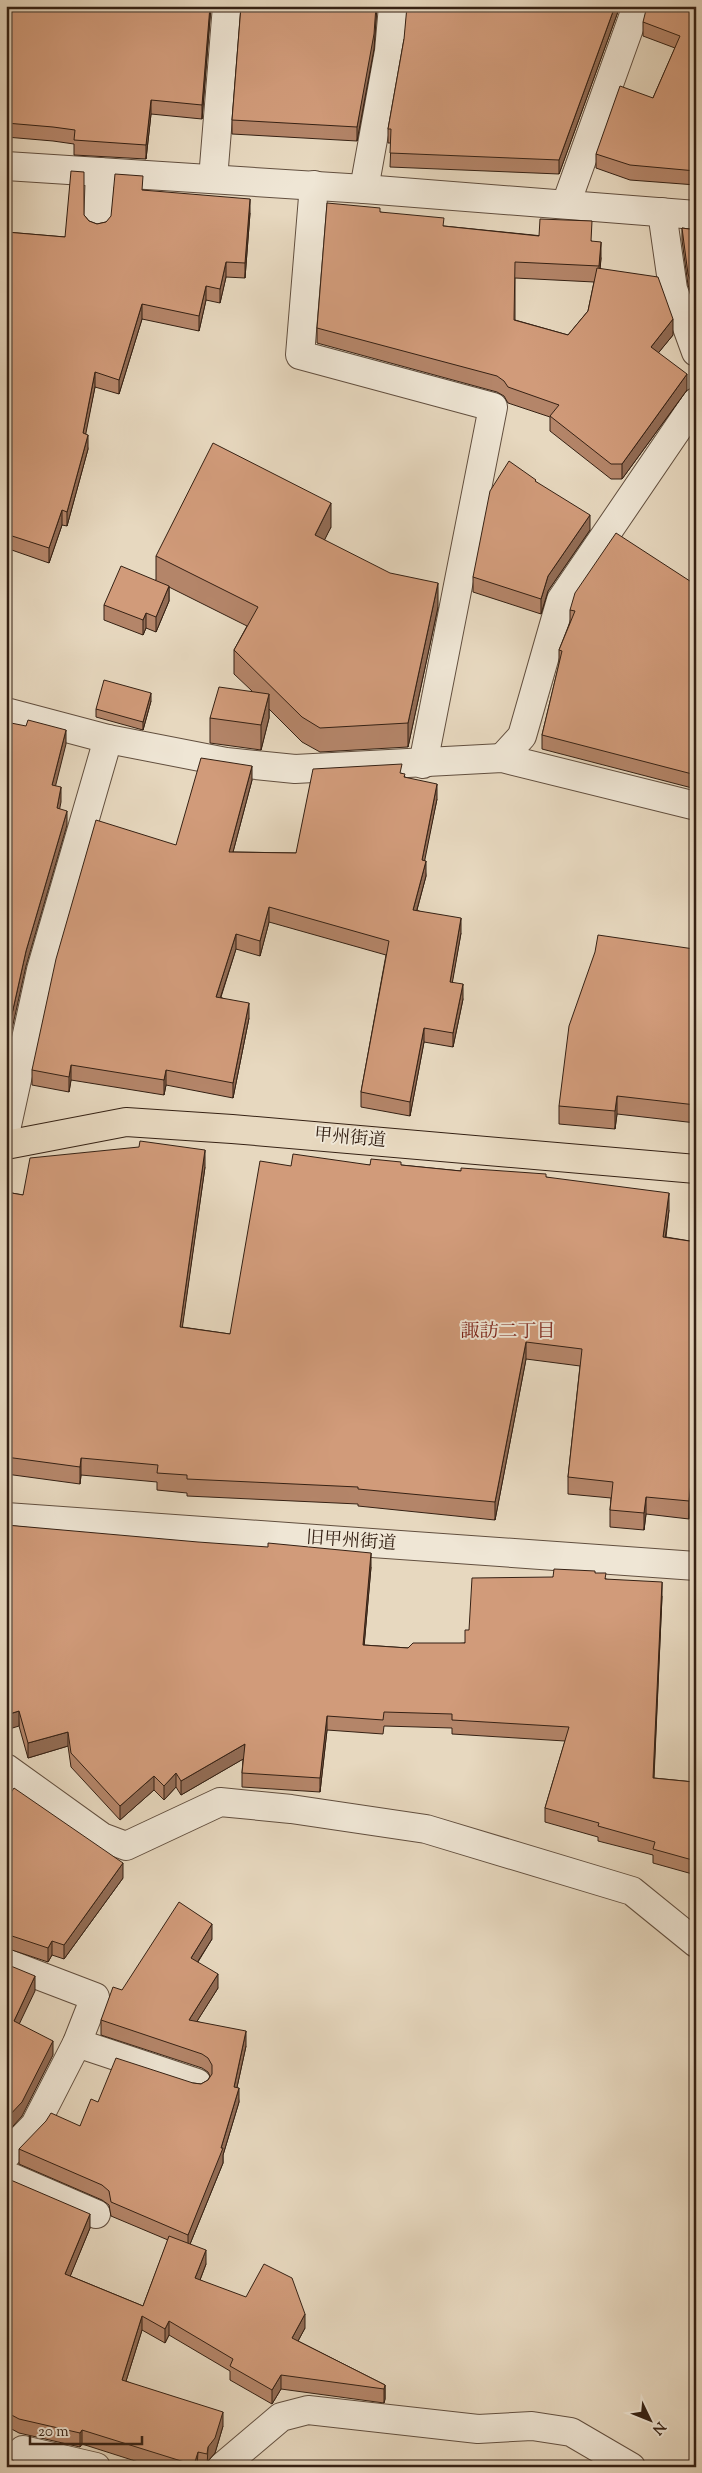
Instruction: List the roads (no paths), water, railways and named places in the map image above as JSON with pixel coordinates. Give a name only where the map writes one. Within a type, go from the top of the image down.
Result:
[{"type":"highway","name":"甲州街道","points":[[6,1145],[126,1122],[232,1129],[696,1169]]},
{"type":"street","points":[[213,179],[227,6]]},
{"type":"street","points":[[364,188],[389,51],[393,6]]},
{"type":"street","points":[[566,204],[637,6]]},
{"type":"street","points":[[6,166],[364,188],[696,214]]},
{"type":"street","points":[[98,223],[100,172]]},
{"type":"street","points":[[314,186],[300,355],[493,407],[423,764]]},
{"type":"street","points":[[662,212],[673,289],[696,352]]},
{"type":"street","points":[[502,758],[522,736],[560,600],[696,402]]},
{"type":"street","points":[[6,712],[108,739],[226,762],[295,769],[423,764],[502,758],[696,806]]},
{"type":"street","points":[[6,1130],[41,970],[108,739]]},
{"type":"street","name":"旧甲州街道","points":[[6,1516],[696,1566]]},
{"type":"street","points":[[6,1768],[102,1837],[126,1846],[220,1802],[291,1809],[426,1829],[632,1891],[696,1943]]},
{"type":"street","points":[[6,1963],[95,1997],[77,2043],[35,2125],[6,2155]]},
{"type":"street","points":[[77,2043],[197,2083]]},
{"type":"street","points":[[6,2175],[96,2214]]},
{"type":"street","points":[[222,2467],[281,2417],[308,2410],[478,2429],[532,2426],[571,2432],[631,2467]]},
{"type":"street","points":[[18,2452],[96,2467]]},
{"type":"district","name":"諏訪二丁目","points":[[508,1332]]}]
